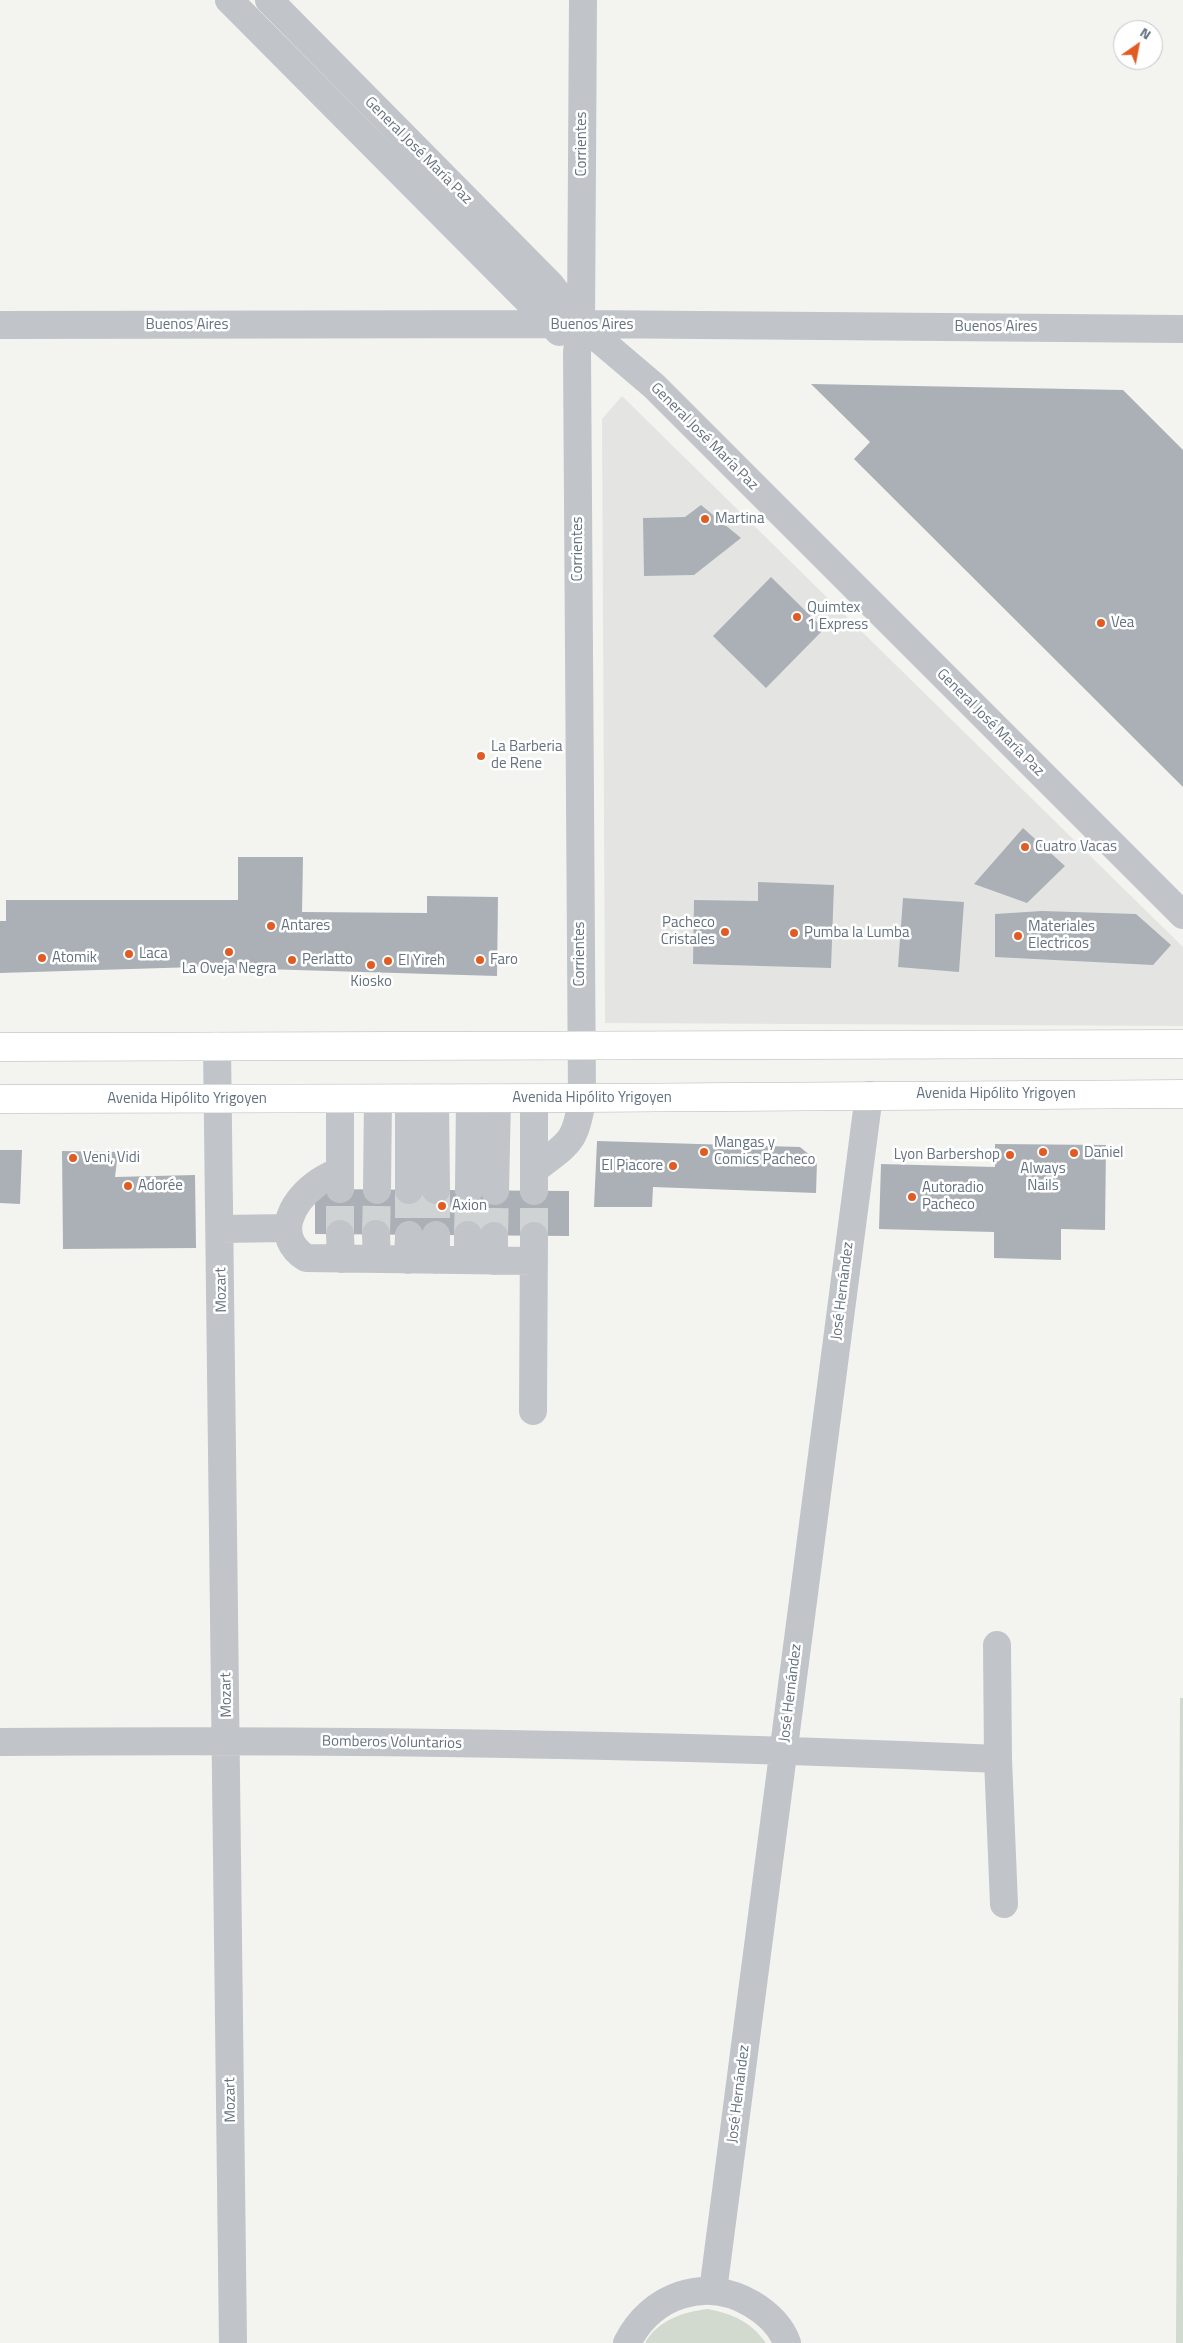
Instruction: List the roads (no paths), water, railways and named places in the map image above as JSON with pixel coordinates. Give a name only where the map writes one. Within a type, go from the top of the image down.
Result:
[{"type":"main road","points":[[0,1047],[1183,1044]]},
{"type":"main road","name":"Avenida Hipólito Yrigoyen","points":[[0,1099],[1183,1094]]},
{"type":"street","name":"General José María Paz","points":[[229,0],[553,325],[577,352]]},
{"type":"street","name":"General José María Paz","points":[[269,0],[550,284],[581,324],[654,386],[1183,915]]},
{"type":"street","name":"Corrientes","points":[[534,1098],[534,1180],[575,1134],[582,1098],[577,352],[581,324],[583,0]]},
{"type":"street","name":"Buenos Aires","points":[[0,325],[581,324],[1183,329]]},
{"type":"street","name":"Mozart","points":[[217,1046],[228,1740],[234,2343]]},
{"type":"street","name":"José Hernández","points":[[713,2290],[869,1095]]},
{"type":"street","points":[[377,1190],[378,1098]]},
{"type":"street","points":[[408,1190],[422,1098]]},
{"type":"street","points":[[422,1098],[436,1190]]},
{"type":"street","points":[[470,1098],[482,1190],[497,1098]]},
{"type":"street","points":[[340,1099],[340,1180],[317,1182],[305,1193],[289,1216],[286,1228],[297,1252],[306,1258],[340,1246],[534,1248],[534,1411]]},
{"type":"street","points":[[221,1229],[286,1228]]},
{"type":"street","points":[[997,1645],[998,1759],[1004,1904]]},
{"type":"street","name":"Bomberos Voluntarios","points":[[0,1742],[228,1740],[783,1749],[998,1759]]},
{"type":"street","points":[[627,2343],[636,2326],[657,2306],[684,2294],[713,2290],[741,2298],[765,2312],[784,2334],[787,2343]]},
{"type":"tunnel","points":[[340,1189],[340,1234]]},
{"type":"tunnel","points":[[376,1234],[377,1190]]},
{"type":"tunnel","points":[[409,1190],[409,1235]]},
{"type":"tunnel","points":[[436,1190],[436,1235]]},
{"type":"tunnel","points":[[468,1235],[469,1190]]},
{"type":"tunnel","points":[[494,1236],[495,1191]]},
{"type":"tunnel","points":[[534,1191],[534,1236]]},
{"type":"place","name":"Martina","points":[[705,519]]},
{"type":"place","name":"Quimtex 1 Express","points":[[797,617]]},
{"type":"place","name":"Vea","points":[[1101,623]]},
{"type":"place","name":"La Barberia de Rene","points":[[481,756]]},
{"type":"place","name":"Cuatro Vacas","points":[[1025,847]]},
{"type":"place","name":"Antares","points":[[271,926]]},
{"type":"place","name":"Pacheco Cristales","points":[[725,932]]},
{"type":"place","name":"Pumba la Lumba","points":[[794,933]]},
{"type":"place","name":"Materiales Electricos","points":[[1018,936]]},
{"type":"place","name":"La Oveja Negra","points":[[229,952]]},
{"type":"place","name":"Laca","points":[[129,954]]},
{"type":"place","name":"Atomik","points":[[42,958]]},
{"type":"place","name":"Perlatto","points":[[292,960]]},
{"type":"place","name":"Faro","points":[[480,960]]},
{"type":"place","name":"El Yireh","points":[[388,961]]},
{"type":"place","name":"Kiosko","points":[[371,965]]},
{"type":"place","name":"Mangas y Comics Pacheco","points":[[704,1152]]},
{"type":"place","name":"Always Nails","points":[[1043,1152]]},
{"type":"place","name":"Daniel","points":[[1074,1153]]},
{"type":"place","name":"Lyon Barbershop","points":[[1010,1155]]},
{"type":"place","name":"Veni, Vidi","points":[[73,1158]]},
{"type":"place","name":"El Piacore","points":[[673,1166]]},
{"type":"place","name":"Adorée","points":[[128,1186]]},
{"type":"place","name":"Autoradio Pacheco","points":[[912,1197]]},
{"type":"place","name":"Axion","points":[[442,1206]]}]
